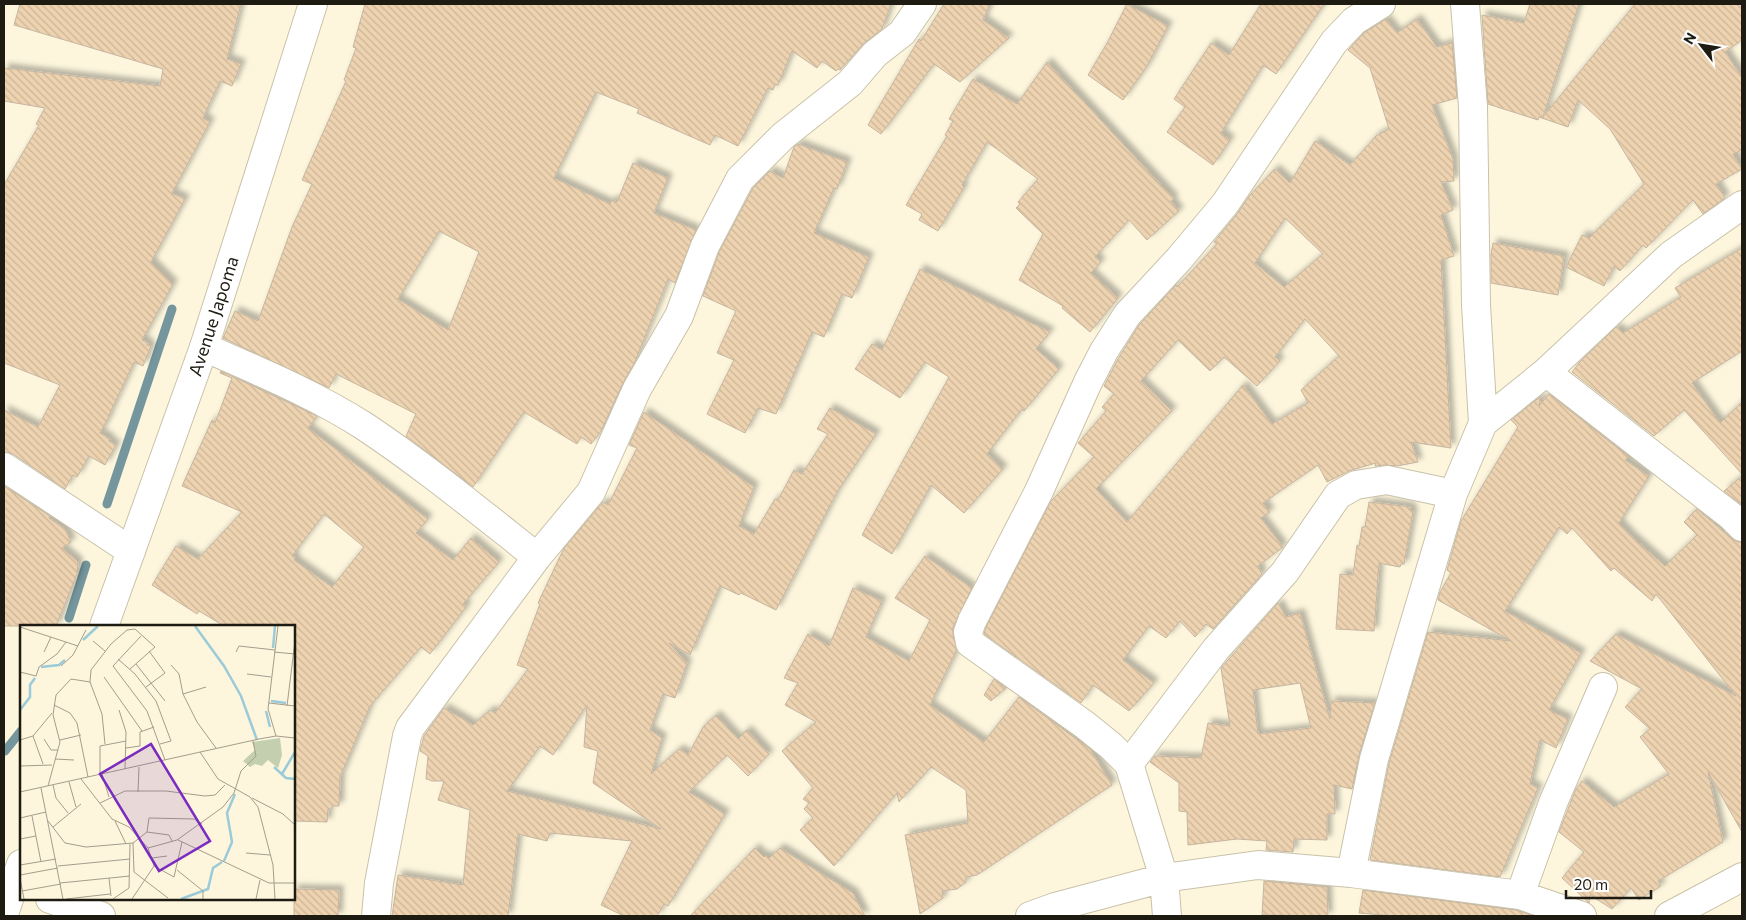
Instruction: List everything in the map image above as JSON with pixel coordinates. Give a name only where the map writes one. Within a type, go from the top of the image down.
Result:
[{"type":"street","name":"Avenue Japoma","points":[[104,625],[204,347],[313,4]]},
{"type":"street","points":[[376,916],[379,883],[410,728],[537,557],[591,492],[637,389],[679,316],[705,246],[740,179],[783,136],[850,82],[875,54],[902,33],[922,4]]},
{"type":"street","points":[[1167,916],[1164,878],[1129,764],[1086,725],[970,643],[968,632],[1039,491],[1092,374],[1123,322],[1225,204],[1334,42],[1354,21],[1381,4]]},
{"type":"street","points":[[1351,873],[1374,759],[1453,494],[1483,423],[1476,305],[1473,107],[1465,4]]},
{"type":"street","points":[[1483,423],[1546,372],[1671,255],[1742,206]]},
{"type":"street","points":[[204,347],[300,390],[363,426],[434,476],[537,557]]},
{"type":"street","points":[[1546,372],[1731,516],[1742,527]]},
{"type":"street","points":[[4,467],[131,551]]},
{"type":"street","points":[[1129,764],[1216,649],[1285,572],[1338,495],[1356,486],[1387,480],[1453,494]]},
{"type":"street","points":[[1520,895],[1553,803],[1603,687]]},
{"type":"street","points":[[1030,916],[1056,907],[1164,878],[1258,865],[1351,873],[1520,895],[1582,916]]},
{"type":"street","points":[[1669,916],[1742,877]]},
{"type":"street","points":[[4,914],[19,880]]},
{"type":"street","points":[[53,900],[101,916]]},
{"type":"building","points":[[20,4],[241,4],[227,59],[241,64],[232,86],[220,81],[203,118],[210,122],[172,193],[185,199],[151,262],[173,284],[142,340],[151,346],[143,366],[134,362],[100,433],[116,445],[105,465],[89,456],[77,477],[73,475],[65,489],[13,454],[4,452],[4,410],[38,427],[60,385],[4,363],[4,185],[39,125],[36,124],[45,108],[4,101],[4,68],[160,86],[163,69],[14,25]]},
{"type":"building","points":[[365,4],[891,4],[882,29],[863,44],[840,70],[836,71],[822,61],[817,68],[792,51],[778,85],[775,84],[773,90],[768,88],[738,146],[715,135],[710,145],[637,113],[639,109],[596,92],[554,178],[610,204],[612,200],[617,202],[633,163],[668,178],[654,213],[696,230],[675,283],[668,279],[634,364],[601,431],[591,444],[581,437],[577,444],[524,412],[473,487],[406,436],[416,414],[336,374],[329,388],[223,338],[235,311],[258,321],[292,227],[312,184],[302,180],[346,81],[344,80],[356,48],[353,47]],"holes":[[[439,231],[479,252],[448,330],[398,299]]]},
{"type":"building","points":[[944,4],[990,4],[983,20],[1009,38],[960,82],[934,64],[881,134],[868,125],[919,39],[921,41]]},
{"type":"building","points":[[1127,4],[1168,26],[1147,66],[1123,100],[1088,75]]},
{"type":"building","points":[[1261,4],[1324,4],[1276,74],[1263,65],[1221,133],[1230,140],[1213,165],[1167,132],[1185,107],[1174,99],[1211,43],[1229,55]]},
{"type":"building","points":[[1530,4],[1579,4],[1543,117],[1635,4],[1742,4],[1742,40],[1725,52],[1742,77],[1742,150],[1733,154],[1742,169],[1716,184],[1725,198],[1703,214],[1693,200],[1646,248],[1643,245],[1620,271],[1614,266],[1604,286],[1566,267],[1582,235],[1589,238],[1644,184],[1610,129],[1578,100],[1568,127],[1539,117],[1538,120],[1488,104],[1482,15],[1524,23]]},
{"type":"building","points":[[1386,19],[1397,33],[1417,19],[1437,47],[1452,43],[1457,98],[1432,105],[1453,159],[1454,181],[1441,182],[1453,210],[1441,215],[1454,256],[1441,260],[1451,448],[1411,442],[1418,462],[1397,466],[1375,466],[1376,463],[1349,471],[1327,482],[1318,465],[1263,503],[1270,512],[1261,518],[1283,547],[1258,566],[1262,574],[1213,629],[1206,624],[1195,637],[1180,621],[1166,638],[1149,626],[1123,660],[1154,683],[1129,711],[1093,685],[1081,703],[984,634],[986,627],[1051,501],[1094,457],[1078,443],[1106,411],[1102,407],[1114,394],[1104,386],[1139,325],[1217,244],[1214,242],[1250,195],[1275,169],[1290,183],[1315,141],[1350,165],[1376,136],[1389,129],[1370,68],[1348,50],[1364,33]],"holes":[[[1285,218],[1323,254],[1284,287],[1255,263]],[[1305,319],[1339,356],[1301,390],[1308,403],[1272,424],[1243,385],[1127,522],[1096,489],[1172,411],[1141,381],[1178,340],[1210,371],[1224,357],[1257,386],[1280,361],[1275,357]]]},
{"type":"building","points":[[1047,62],[1174,199],[1171,201],[1179,211],[1147,240],[1129,220],[1095,257],[1101,262],[1091,273],[1118,298],[1090,332],[1062,308],[1063,306],[1019,280],[1043,234],[1016,208],[1020,204],[1018,202],[1038,179],[987,142],[962,185],[964,187],[938,231],[919,220],[922,214],[906,205],[947,136],[945,135],[953,121],[949,119],[973,79],[1017,104]]},
{"type":"building","points":[[798,144],[847,162],[837,189],[834,188],[814,233],[869,257],[852,298],[842,294],[824,337],[812,332],[776,414],[758,408],[745,433],[707,414],[734,360],[717,353],[736,311],[703,296],[719,252],[753,188],[770,171],[783,178],[794,147]]},
{"type":"building","points":[[1493,243],[1564,256],[1558,295],[1491,283]]},
{"type":"building","points":[[1742,248],[1742,351],[1692,383],[1720,423],[1742,402],[1742,474],[1684,410],[1654,436],[1572,372],[1616,327],[1623,333],[1681,297],[1675,288]]},
{"type":"building","points":[[920,269],[1050,332],[1036,349],[1059,369],[1024,411],[1022,409],[987,454],[1003,469],[964,513],[931,485],[892,554],[862,535],[949,377],[925,362],[900,398],[855,369],[872,344],[882,350]]},
{"type":"building","points":[[221,371],[317,416],[308,428],[428,519],[416,533],[453,560],[471,538],[499,562],[463,604],[467,606],[430,654],[421,647],[370,706],[340,777],[339,806],[332,806],[332,809],[328,809],[327,822],[295,821],[295,625],[222,625],[199,611],[197,614],[152,585],[176,546],[198,559],[242,512],[182,486],[212,420],[215,423],[232,378],[220,373]],"holes":[[[324,514],[364,547],[332,587],[294,560],[296,558],[292,556]]]},
{"type":"building","points":[[1549,394],[1629,457],[1625,460],[1649,476],[1619,523],[1665,566],[1697,535],[1684,522],[1697,509],[1731,538],[1742,542],[1742,832],[1708,772],[1723,842],[1658,881],[1661,886],[1639,900],[1631,888],[1612,909],[1590,895],[1589,903],[1562,878],[1584,852],[1559,832],[1576,789],[1582,781],[1614,807],[1669,774],[1640,737],[1650,729],[1625,707],[1642,689],[1590,661],[1616,634],[1736,696],[1656,594],[1652,601],[1614,568],[1611,571],[1572,528],[1567,534],[1559,527],[1505,611],[1581,653],[1549,710],[1568,719],[1556,748],[1540,740],[1530,784],[1538,788],[1500,877],[1370,860],[1389,763],[1428,632],[1511,641],[1438,600],[1440,592],[1451,573],[1447,570],[1461,521],[1518,427],[1511,420],[1541,396],[1539,406]]},
{"type":"building","points":[[830,408],[876,434],[837,492],[776,610],[741,593],[739,595],[720,586],[690,655],[669,643],[687,663],[675,698],[663,694],[650,730],[662,738],[651,774],[679,749],[688,755],[703,727],[716,715],[738,739],[747,730],[769,754],[748,776],[727,755],[689,792],[725,814],[668,906],[664,904],[657,916],[624,916],[601,905],[632,841],[550,833],[547,841],[518,834],[508,916],[392,916],[398,875],[463,885],[470,810],[438,800],[444,781],[426,779],[428,756],[420,751],[424,736],[444,708],[473,725],[490,710],[495,713],[528,669],[517,665],[540,604],[538,603],[564,548],[603,502],[608,505],[637,448],[629,445],[644,412],[754,487],[739,526],[754,534],[775,499],[778,500],[794,470],[802,474],[828,434],[817,429]],"holes":[[[587,705],[584,747],[598,751],[593,783],[661,829],[507,791],[540,746],[553,755]]]},
{"type":"building","points":[[1742,476],[1742,505],[1724,491]]},
{"type":"building","points":[[4,486],[50,516],[49,518],[65,529],[71,542],[62,548],[78,562],[77,574],[56,625],[4,626]]},
{"type":"building","points":[[1369,502],[1411,507],[1410,510],[1413,511],[1404,564],[1401,564],[1400,567],[1379,563],[1374,631],[1336,629],[1340,574],[1353,575],[1357,545],[1359,546],[1362,527],[1365,527]]},
{"type":"building","points":[[925,556],[972,588],[953,627],[957,649],[930,705],[984,742],[1019,697],[1090,749],[1112,785],[977,875],[966,877],[966,882],[957,889],[942,891],[943,898],[920,914],[905,835],[968,823],[966,790],[931,767],[899,802],[897,793],[834,866],[800,830],[813,818],[804,809],[809,803],[803,799],[813,788],[782,751],[816,722],[785,705],[798,683],[784,678],[808,634],[829,646],[853,588],[882,601],[866,637],[909,661],[930,620],[895,598]]},
{"type":"building","points":[[1278,603],[1286,617],[1300,613],[1330,719],[1331,701],[1375,703],[1359,755],[1352,789],[1334,785],[1335,814],[1327,814],[1327,840],[1294,839],[1293,852],[1266,850],[1267,841],[1237,839],[1188,845],[1187,812],[1179,811],[1179,783],[1150,762],[1155,756],[1201,758],[1208,723],[1230,726],[1221,668]],"holes":[[[1300,683],[1311,728],[1258,734],[1253,690]]]},
{"type":"building","points":[[994,679],[1006,688],[991,701],[984,695]]},
{"type":"building","points":[[755,848],[764,857],[766,855],[769,858],[780,848],[853,893],[865,916],[690,916]]},
{"type":"building","points":[[1264,881],[1327,887],[1328,916],[1262,915]]},
{"type":"building","points":[[295,889],[339,890],[338,916],[294,916]]},
{"type":"building","points":[[1363,890],[1516,910],[1534,916],[1395,916],[1359,913]]},
{"type":"waterway","points":[[107,504],[172,309]]},
{"type":"waterway","points":[[69,618],[86,565]]},
{"type":"waterway","points":[[5,751],[20,732]]}]
